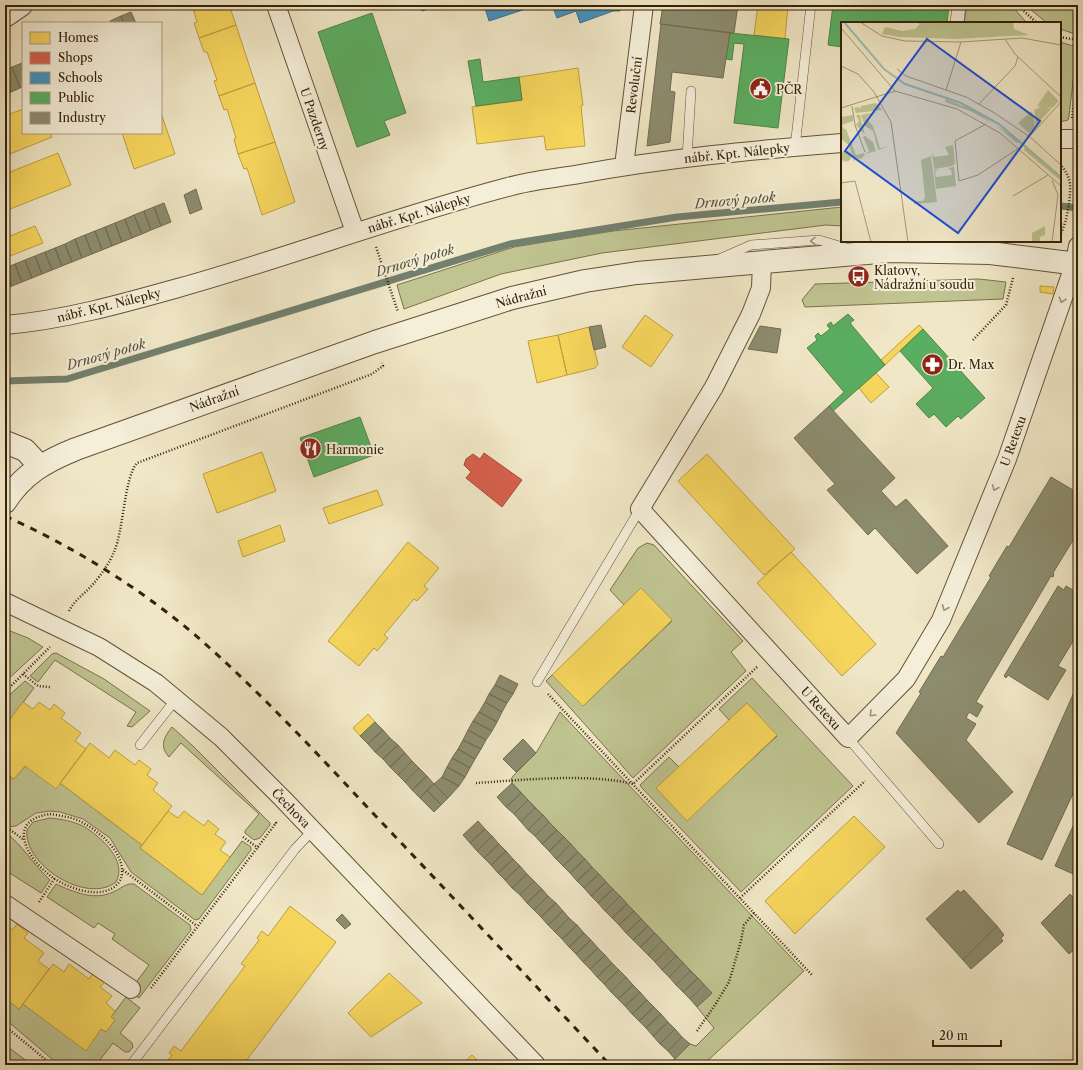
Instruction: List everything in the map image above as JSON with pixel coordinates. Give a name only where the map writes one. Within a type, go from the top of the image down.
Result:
[{"type":"street","points":[[5,16],[21,5]]},
{"type":"street","name":"U Pazderny","points":[[276,5],[355,232]]},
{"type":"street","name":"Revoluční","points":[[624,166],[644,5]]},
{"type":"street","points":[[957,22],[959,5]]},
{"type":"street","points":[[1061,139],[1078,139]]},
{"type":"street","name":"nábř. Kpt. Nálepky","points":[[5,325],[41,322],[124,304],[242,270],[355,232],[510,186],[624,166],[687,158],[841,143]]},
{"type":"street","name":"Nádražní","points":[[5,502],[24,477],[39,465],[76,449],[359,348],[512,298],[592,280],[637,273],[701,266],[890,251],[990,253],[1077,257]]},
{"type":"street","name":"U Retexu","points":[[640,509],[848,738],[906,680],[941,620],[1007,459],[1077,257]]},
{"type":"street","points":[[640,509],[714,387],[751,314],[760,288],[762,261]]},
{"type":"street","points":[[5,442],[25,450],[39,465]]},
{"type":"street","name":"Čechova","points":[[5,602],[99,647],[156,683],[221,737],[313,830],[536,1065]]},
{"type":"street","points":[[5,904],[140,990]]},
{"type":"lane","points":[[795,147],[811,5]]},
{"type":"lane","points":[[687,158],[691,91]]},
{"type":"lane","points":[[701,266],[751,245],[818,240],[865,253]]},
{"type":"lane","points":[[537,682],[640,509]]},
{"type":"lane","points":[[140,745],[176,699]]},
{"type":"lane","points":[[848,738],[939,844]]},
{"type":"lane","points":[[131,1065],[296,849],[313,830]]},
{"type":"path","points":[[1017,5],[1036,22]]},
{"type":"path","points":[[1061,37],[1078,40]]},
{"type":"path","points":[[1071,122],[1078,67]]},
{"type":"path","points":[[1061,165],[1070,184],[1066,225],[1061,233]]},
{"type":"path","points":[[374,241],[398,314]]},
{"type":"path","points":[[973,340],[1006,305],[1015,271]]},
{"type":"path","points":[[5,692],[52,646],[72,605],[94,583],[114,552],[123,522],[130,474],[137,463],[372,374],[383,366]]},
{"type":"path","points":[[633,784],[772,654]]},
{"type":"path","points":[[22,674],[38,686],[50,688]]},
{"type":"path","points":[[537,682],[812,975]]},
{"type":"path","points":[[740,898],[876,771]]},
{"type":"path","points":[[476,783],[571,779],[619,780],[633,784]]},
{"type":"path","points":[[123,870],[118,884],[112,889],[104,892],[91,892],[74,889],[48,874],[32,857],[24,840],[24,828],[31,819],[50,814],[74,819],[84,823],[108,842],[116,852],[123,870],[197,926]]},
{"type":"path","points":[[140,990],[197,926],[258,848],[276,823],[270,817]]},
{"type":"path","points":[[5,826],[24,840]]},
{"type":"path","points":[[243,837],[258,848]]},
{"type":"path","points":[[28,919],[54,878]]},
{"type":"path","points":[[697,1031],[729,982],[744,925],[754,913]]},
{"type":"path","points":[[5,1026],[52,1065]]},
{"type":"green space","points":[[967,5],[1011,5],[1026,22],[964,22]]},
{"type":"green space","points":[[1025,5],[1078,5],[1078,35],[1061,29],[1061,22],[1046,22]]},
{"type":"green space","points":[[1061,42],[1077,47],[1068,120],[1061,122]]},
{"type":"green space","points":[[841,207],[841,226],[826,225],[602,253],[501,274],[404,309],[397,285],[514,247],[613,231]]},
{"type":"green space","points":[[979,279],[1006,282],[1003,299],[805,307],[802,300],[815,284]]},
{"type":"green space","points":[[647,543],[654,545],[743,641],[731,652],[746,671],[633,778],[546,681],[552,675],[583,706],[672,621],[641,589],[624,605],[610,590],[638,548]]},
{"type":"green space","points":[[5,629],[28,638],[43,647],[5,682]]},
{"type":"green space","points":[[56,653],[104,679],[150,711],[132,727],[127,726],[136,712],[55,660],[38,682],[30,676],[52,654]]},
{"type":"green space","points":[[752,678],[853,786],[741,892],[640,785],[669,757],[679,767],[687,820],[777,736],[747,703],[729,720],[719,709]]},
{"type":"green space","points":[[25,681],[34,688],[5,726],[5,699]]},
{"type":"green space","points":[[560,712],[804,971],[703,1065],[668,1065],[690,1044],[696,1046],[714,1028],[697,1007],[712,993],[512,783],[511,779],[513,776],[536,753]]},
{"type":"green space","points":[[172,727],[270,823],[260,838],[254,840],[245,833],[259,814],[181,743],[169,757],[163,745],[167,734]]},
{"type":"green space","points":[[25,766],[60,783],[142,845],[140,848],[202,895],[242,841],[251,847],[251,850],[199,919],[195,920],[131,872],[110,838],[83,819],[60,812],[50,811],[36,813],[16,826],[9,827],[5,824],[5,773],[14,779]]},
{"type":"green space","points":[[50,818],[66,820],[83,826],[104,842],[115,857],[118,865],[119,874],[116,882],[104,888],[89,888],[74,885],[59,878],[46,868],[35,856],[28,843],[27,830],[33,822]]},
{"type":"green space","points":[[5,832],[17,843],[50,880],[41,893],[5,870]]},
{"type":"green space","points":[[56,884],[91,896],[99,896],[106,895],[128,884],[134,884],[190,925],[191,930],[139,998],[129,992],[149,965],[112,939],[115,934],[98,923],[94,928],[47,897]]},
{"type":"green space","points":[[126,997],[140,1008],[120,1033],[132,1043],[133,1047],[129,1052],[125,1052],[113,1043],[96,1065],[59,1065],[5,1019],[5,998],[19,1009],[23,1004],[86,1050],[101,1029],[106,1032],[115,1020],[111,1017]]},
{"type":"green space","points":[[8,1047],[32,1065],[5,1065],[5,1051]]},
{"type":"building: Homes","points":[[192,5],[229,5],[236,25],[199,38],[194,23],[197,22]]},
{"type":"building: Homes","points":[[758,5],[788,5],[785,39],[754,35]]},
{"type":"building: Homes","points":[[236,25],[255,83],[219,96],[214,81],[217,80],[207,52],[204,52],[199,38]]},
{"type":"building: Homes","points":[[578,68],[583,105],[581,106],[585,146],[546,150],[544,136],[477,144],[472,107],[522,100],[519,77]]},
{"type":"building: Homes","points":[[255,83],[275,142],[238,154],[234,139],[236,138],[227,109],[224,110],[219,96]]},
{"type":"building: Homes","points":[[22,109],[22,134],[50,134],[52,137],[5,156],[5,116]]},
{"type":"building: Homes","points":[[162,116],[175,154],[134,169],[122,134],[162,134]]},
{"type":"building: Homes","points":[[275,142],[295,202],[262,215],[247,168],[244,169],[238,154]]},
{"type":"building: Homes","points":[[58,153],[71,185],[5,211],[5,174]]},
{"type":"building: Homes","points":[[35,226],[43,243],[5,258],[5,238]]},
{"type":"building: Homes","points":[[1040,286],[1054,287],[1053,294],[1040,292]]},
{"type":"building: Homes","points":[[645,315],[673,335],[651,367],[622,347]]},
{"type":"building: Homes","points":[[919,325],[923,329],[885,365],[881,360]]},
{"type":"building: Homes","points":[[589,327],[598,364],[595,368],[567,375],[558,335]]},
{"type":"building: Homes","points":[[558,335],[567,375],[537,383],[528,341]]},
{"type":"building: Homes","points":[[876,373],[889,387],[871,403],[859,388]]},
{"type":"building: Homes","points":[[262,452],[276,491],[217,513],[203,474]]},
{"type":"building: Homes","points":[[707,454],[795,549],[764,575],[678,481]]},
{"type":"building: Homes","points":[[377,490],[383,505],[329,524],[323,508]]},
{"type":"building: Homes","points":[[280,525],[285,541],[243,557],[238,541]]},
{"type":"building: Homes","points":[[408,542],[439,568],[424,586],[428,589],[417,601],[414,599],[384,635],[388,638],[377,651],[374,648],[359,666],[328,641]]},
{"type":"building: Homes","points":[[791,552],[876,644],[842,676],[757,583]]},
{"type":"building: Homes","points":[[641,588],[672,620],[583,706],[552,675]]},
{"type":"building: Homes","points":[[23,702],[33,709],[39,702],[50,710],[54,704],[65,713],[61,718],[81,733],[75,741],[86,749],[56,789],[25,766],[14,779],[5,773],[5,726]]},
{"type":"building: Homes","points":[[747,703],[777,735],[687,821],[656,788]]},
{"type":"building: Homes","points":[[368,714],[375,722],[360,736],[353,728]]},
{"type":"building: Homes","points":[[90,743],[109,758],[115,750],[135,765],[139,760],[151,769],[147,775],[158,783],[153,790],[172,806],[142,845],[60,783]]},
{"type":"building: Homes","points":[[168,811],[178,818],[184,811],[204,826],[208,820],[219,829],[215,834],[226,842],[220,850],[230,857],[202,895],[140,848]]},
{"type":"building: Homes","points":[[854,816],[885,847],[795,934],[765,901]]},
{"type":"building: Homes","points":[[290,906],[336,942],[243,1065],[164,1065],[172,1055],[169,1053],[174,1046],[181,1051],[245,966],[241,964],[259,940],[257,938],[262,931],[268,936]]},
{"type":"building: Homes","points":[[5,924],[12,930],[17,924],[28,933],[24,938],[44,953],[38,961],[49,969],[19,1009],[5,998]]},
{"type":"building: Homes","points":[[53,964],[64,972],[69,964],[89,979],[93,973],[105,982],[100,987],[112,996],[106,1003],[115,1011],[111,1017],[115,1020],[106,1032],[101,1029],[86,1051],[23,1004]]},
{"type":"building: Homes","points":[[389,973],[422,1003],[371,1037],[348,1013]]},
{"type":"building: Homes","points":[[472,1055],[482,1065],[461,1065]]},
{"type":"building: Shops","points":[[484,453],[522,480],[502,507],[466,478],[471,472],[464,465],[466,459],[473,454],[480,459]]},
{"type":"building: Schools","points":[[484,5],[538,5],[489,21]]},
{"type":"building: Schools","points":[[552,5],[611,5],[613,11],[580,23],[576,11],[557,18]]},
{"type":"building: Public","points":[[611,5],[621,5],[620,11],[613,11]]},
{"type":"building: Public","points":[[833,5],[898,5],[898,8],[911,10],[912,5],[949,5],[947,22],[841,22],[841,47],[828,45]]},
{"type":"building: Public","points":[[372,13],[406,113],[384,121],[390,135],[357,147],[318,32]]},
{"type":"building: Public","points":[[730,33],[789,39],[778,128],[734,123],[744,44],[734,43],[732,60],[726,59]]},
{"type":"building: Public","points":[[480,59],[483,82],[519,77],[522,100],[476,106],[468,61]]},
{"type":"building: Public","points":[[848,314],[854,320],[850,323],[885,365],[833,411],[829,406],[844,392],[807,348],[817,340],[815,336],[818,333],[821,336],[830,329],[827,325],[831,322],[833,326]]},
{"type":"building: Public","points":[[923,329],[985,398],[961,419],[958,416],[946,427],[934,414],[929,418],[916,404],[933,388],[900,351]]},
{"type":"building: Public","points":[[360,417],[374,455],[314,477],[300,438]]},
{"type":"building: Industry","points":[[420,5],[440,5],[422,11]]},
{"type":"building: Industry","points":[[663,5],[738,5],[734,33],[660,24]]},
{"type":"building: Industry","points":[[131,12],[136,22],[124,22],[121,16]]},
{"type":"building: Industry","points":[[121,16],[124,22],[110,22]]},
{"type":"building: Industry","points":[[661,24],[730,33],[723,78],[672,72],[670,91],[675,92],[670,142],[647,146]]},
{"type":"building: Industry","points":[[22,63],[22,87],[20,88],[12,67]]},
{"type":"building: Industry","points":[[12,67],[20,88],[11,92],[5,79],[5,70]]},
{"type":"building: Industry","points":[[5,79],[11,92],[5,95]]},
{"type":"building: Industry","points":[[196,189],[202,209],[190,214],[184,195]]},
{"type":"building: Industry","points":[[164,203],[171,222],[161,226],[154,207]]},
{"type":"building: Industry","points":[[154,207],[161,226],[151,230],[144,211]]},
{"type":"building: Industry","points":[[144,211],[151,230],[142,234],[134,215]]},
{"type":"building: Industry","points":[[134,215],[142,234],[132,238],[125,219]]},
{"type":"building: Industry","points":[[125,219],[132,238],[122,242],[115,223]]},
{"type":"building: Industry","points":[[115,223],[122,242],[112,246],[105,227]]},
{"type":"building: Industry","points":[[105,227],[112,246],[102,250],[95,231]]},
{"type":"building: Industry","points":[[95,231],[102,250],[92,254],[85,235]]},
{"type":"building: Industry","points":[[85,235],[92,254],[82,258],[75,239]]},
{"type":"building: Industry","points":[[75,239],[82,258],[72,262],[65,244]]},
{"type":"building: Industry","points":[[65,244],[72,262],[62,266],[55,248]]},
{"type":"building: Industry","points":[[55,248],[62,266],[52,270],[45,252]]},
{"type":"building: Industry","points":[[45,252],[52,270],[42,274],[35,256]]},
{"type":"building: Industry","points":[[35,256],[42,274],[32,278],[25,260]]},
{"type":"building: Industry","points":[[25,260],[32,278],[22,282],[15,264]]},
{"type":"building: Industry","points":[[15,264],[22,282],[12,286],[5,268]]},
{"type":"building: Industry","points":[[5,268],[12,286],[5,289]]},
{"type":"building: Industry","points":[[601,325],[606,347],[594,350],[589,327]]},
{"type":"building: Industry","points":[[760,326],[781,329],[777,353],[748,349]]},
{"type":"building: Industry","points":[[829,406],[895,478],[881,491],[896,507],[906,499],[948,546],[917,574],[875,528],[868,535],[827,490],[835,484],[794,438]]},
{"type":"building: Industry","points":[[1051,477],[1078,493],[1078,532],[1053,573],[1053,577],[1051,576],[976,702],[983,706],[977,717],[969,712],[966,718],[976,724],[966,740],[1013,792],[979,823],[896,733],[921,693],[919,692],[941,656],[943,657],[991,577],[989,576],[1007,546],[1009,547]]},
{"type":"building: Industry","points":[[1058,586],[1064,590],[1066,586],[1078,593],[1078,633],[1058,666],[1066,670],[1048,700],[1008,675],[1006,678],[1004,676]]},
{"type":"building: Industry","points":[[500,675],[518,684],[513,694],[495,685]]},
{"type":"building: Industry","points":[[1078,683],[1078,783],[1042,860],[1007,844]]},
{"type":"building: Industry","points":[[495,685],[513,694],[507,703],[489,694]]},
{"type":"building: Industry","points":[[489,694],[507,703],[502,712],[485,702]]},
{"type":"building: Industry","points":[[485,702],[502,712],[497,722],[479,712]]},
{"type":"building: Industry","points":[[479,712],[497,722],[492,731],[473,721]]},
{"type":"building: Industry","points":[[473,721],[492,731],[486,740],[468,730]]},
{"type":"building: Industry","points":[[375,722],[383,730],[368,744],[360,736]]},
{"type":"building: Industry","points":[[383,730],[390,738],[375,752],[368,744]]},
{"type":"building: Industry","points":[[468,730],[486,740],[481,749],[463,740]]},
{"type":"building: Industry","points":[[390,738],[398,745],[383,759],[375,752]]},
{"type":"building: Industry","points":[[523,739],[536,753],[516,772],[503,759]]},
{"type":"building: Industry","points":[[463,740],[481,749],[475,759],[458,749]]},
{"type":"building: Industry","points":[[398,745],[405,753],[390,767],[383,759]]},
{"type":"building: Industry","points":[[458,749],[475,759],[470,768],[452,758]]},
{"type":"building: Industry","points":[[405,753],[412,761],[398,775],[390,767]]},
{"type":"building: Industry","points":[[452,758],[470,768],[465,777],[447,767]]},
{"type":"building: Industry","points":[[412,761],[419,768],[405,782],[398,775]]},
{"type":"building: Industry","points":[[447,767],[465,777],[459,786],[442,777]]},
{"type":"building: Industry","points":[[419,768],[427,776],[412,790],[405,782]]},
{"type":"building: Industry","points":[[427,776],[434,784],[420,798],[412,790]]},
{"type":"building: Industry","points":[[442,777],[459,786],[448,798],[434,784]]},
{"type":"building: Industry","points":[[512,783],[521,793],[506,807],[497,797]]},
{"type":"building: Industry","points":[[434,784],[448,798],[441,805],[427,790]]},
{"type":"building: Industry","points":[[427,790],[441,805],[434,812],[420,798]]},
{"type":"building: Industry","points":[[521,793],[528,800],[514,814],[506,807]]},
{"type":"building: Industry","points":[[528,800],[535,808],[521,822],[514,814]]},
{"type":"building: Industry","points":[[535,808],[543,815],[528,830],[521,822]]},
{"type":"building: Industry","points":[[543,815],[549,822],[535,836],[528,830]]},
{"type":"building: Industry","points":[[1078,815],[1078,876],[1055,866]]},
{"type":"building: Industry","points":[[478,821],[485,829],[470,843],[463,835]]},
{"type":"building: Industry","points":[[549,822],[557,830],[542,844],[535,836]]},
{"type":"building: Industry","points":[[485,829],[492,836],[477,851],[470,843]]},
{"type":"building: Industry","points":[[557,830],[564,837],[549,851],[542,844]]},
{"type":"building: Industry","points":[[492,836],[499,844],[484,858],[477,851]]},
{"type":"building: Industry","points":[[564,837],[571,844],[556,859],[549,851]]},
{"type":"building: Industry","points":[[499,844],[506,851],[491,865],[484,858]]},
{"type":"building: Industry","points":[[571,844],[578,852],[563,866],[556,859]]},
{"type":"building: Industry","points":[[506,851],[513,859],[498,873],[491,865]]},
{"type":"building: Industry","points":[[578,852],[585,859],[570,873],[563,866]]},
{"type":"building: Industry","points":[[513,859],[520,866],[505,880],[498,873]]},
{"type":"building: Industry","points":[[585,859],[592,867],[577,881],[570,873]]},
{"type":"building: Industry","points":[[520,866],[527,874],[512,888],[505,880]]},
{"type":"building: Industry","points":[[592,867],[599,874],[584,888],[577,881]]},
{"type":"building: Industry","points":[[527,874],[534,881],[520,895],[512,888]]},
{"type":"building: Industry","points":[[599,874],[606,882],[591,896],[584,888]]},
{"type":"building: Industry","points":[[534,881],[542,889],[527,903],[520,895]]},
{"type":"building: Industry","points":[[606,882],[613,889],[598,903],[591,896]]},
{"type":"building: Industry","points":[[542,889],[548,896],[534,910],[527,903]]},
{"type":"building: Industry","points":[[613,889],[620,896],[605,911],[598,903]]},
{"type":"building: Industry","points":[[958,890],[960,893],[964,890],[997,926],[963,960],[926,919]]},
{"type":"building: Industry","points":[[1070,894],[1078,903],[1078,946],[1069,954],[1041,923]]},
{"type":"building: Industry","points":[[548,896],[556,903],[541,917],[534,910]]},
{"type":"building: Industry","points":[[620,896],[627,904],[612,918],[605,911]]},
{"type":"building: Industry","points":[[556,903],[563,911],[548,925],[541,917]]},
{"type":"building: Industry","points":[[627,904],[634,911],[619,925],[612,918]]},
{"type":"building: Industry","points":[[563,911],[569,918],[555,932],[548,925]]},
{"type":"building: Industry","points":[[634,911],[641,919],[626,933],[619,925]]},
{"type":"building: Industry","points":[[342,914],[351,924],[345,929],[336,920]]},
{"type":"building: Industry","points":[[569,918],[577,925],[562,939],[555,932]]},
{"type":"building: Industry","points":[[641,919],[648,926],[633,940],[626,933]]},
{"type":"building: Industry","points":[[577,925],[584,933],[569,947],[562,939]]},
{"type":"building: Industry","points":[[648,926],[655,933],[640,947],[633,940]]},
{"type":"building: Industry","points":[[997,926],[1004,935],[1001,938],[1003,941],[971,969],[963,960]]},
{"type":"building: Industry","points":[[584,933],[591,940],[576,954],[569,947]]},
{"type":"building: Industry","points":[[655,933],[662,941],[648,955],[640,947]]},
{"type":"building: Industry","points":[[591,940],[598,948],[583,962],[576,954]]},
{"type":"building: Industry","points":[[662,941],[669,948],[655,962],[648,955]]},
{"type":"building: Industry","points":[[598,948],[605,955],[590,969],[583,962]]},
{"type":"building: Industry","points":[[669,948],[676,956],[662,970],[655,962]]},
{"type":"building: Industry","points":[[605,955],[612,963],[597,977],[590,969]]},
{"type":"building: Industry","points":[[676,956],[683,963],[669,977],[662,970]]},
{"type":"building: Industry","points":[[612,963],[619,970],[604,984],[597,977]]},
{"type":"building: Industry","points":[[683,963],[690,971],[676,985],[669,977]]},
{"type":"building: Industry","points":[[619,970],[626,977],[611,992],[604,984]]},
{"type":"building: Industry","points":[[690,971],[698,978],[683,992],[676,985]]},
{"type":"building: Industry","points":[[626,977],[633,985],[618,999],[611,992]]},
{"type":"building: Industry","points":[[698,978],[704,985],[690,999],[683,992]]},
{"type":"building: Industry","points":[[633,985],[640,992],[625,1006],[618,999]]},
{"type":"building: Industry","points":[[704,985],[712,993],[697,1007],[690,999]]},
{"type":"building: Industry","points":[[640,992],[647,1000],[632,1014],[625,1006]]},
{"type":"building: Industry","points":[[647,1000],[654,1007],[639,1021],[632,1014]]},
{"type":"building: Industry","points":[[654,1007],[661,1014],[646,1028],[639,1021]]},
{"type":"building: Industry","points":[[661,1014],[668,1022],[653,1036],[646,1028]]},
{"type":"building: Industry","points":[[668,1022],[675,1029],[660,1044],[653,1036]]},
{"type":"building: Industry","points":[[675,1029],[682,1037],[668,1051],[660,1044]]},
{"type":"building: Industry","points":[[682,1037],[690,1044],[675,1059],[668,1051]]},
{"type":"waterway","name":"Drnový potok","points":[[5,381],[67,379],[510,244],[677,217],[841,202]]},
{"type":"waterway","name":"Drnový potok","points":[[1061,206],[1078,208]]},
{"type":"railway","points":[[5,516],[55,540],[104,569],[150,600],[194,634],[262,697],[610,1065]]},
{"type":"place","name":"PČR","points":[[761,89]]},
{"type":"place","name":"Klatovy, Nádražní u soudu","points":[[858,277]]},
{"type":"place","name":"Dr. Max","points":[[933,364]]},
{"type":"place","name":"Harmonie","points":[[310,449]]}]
